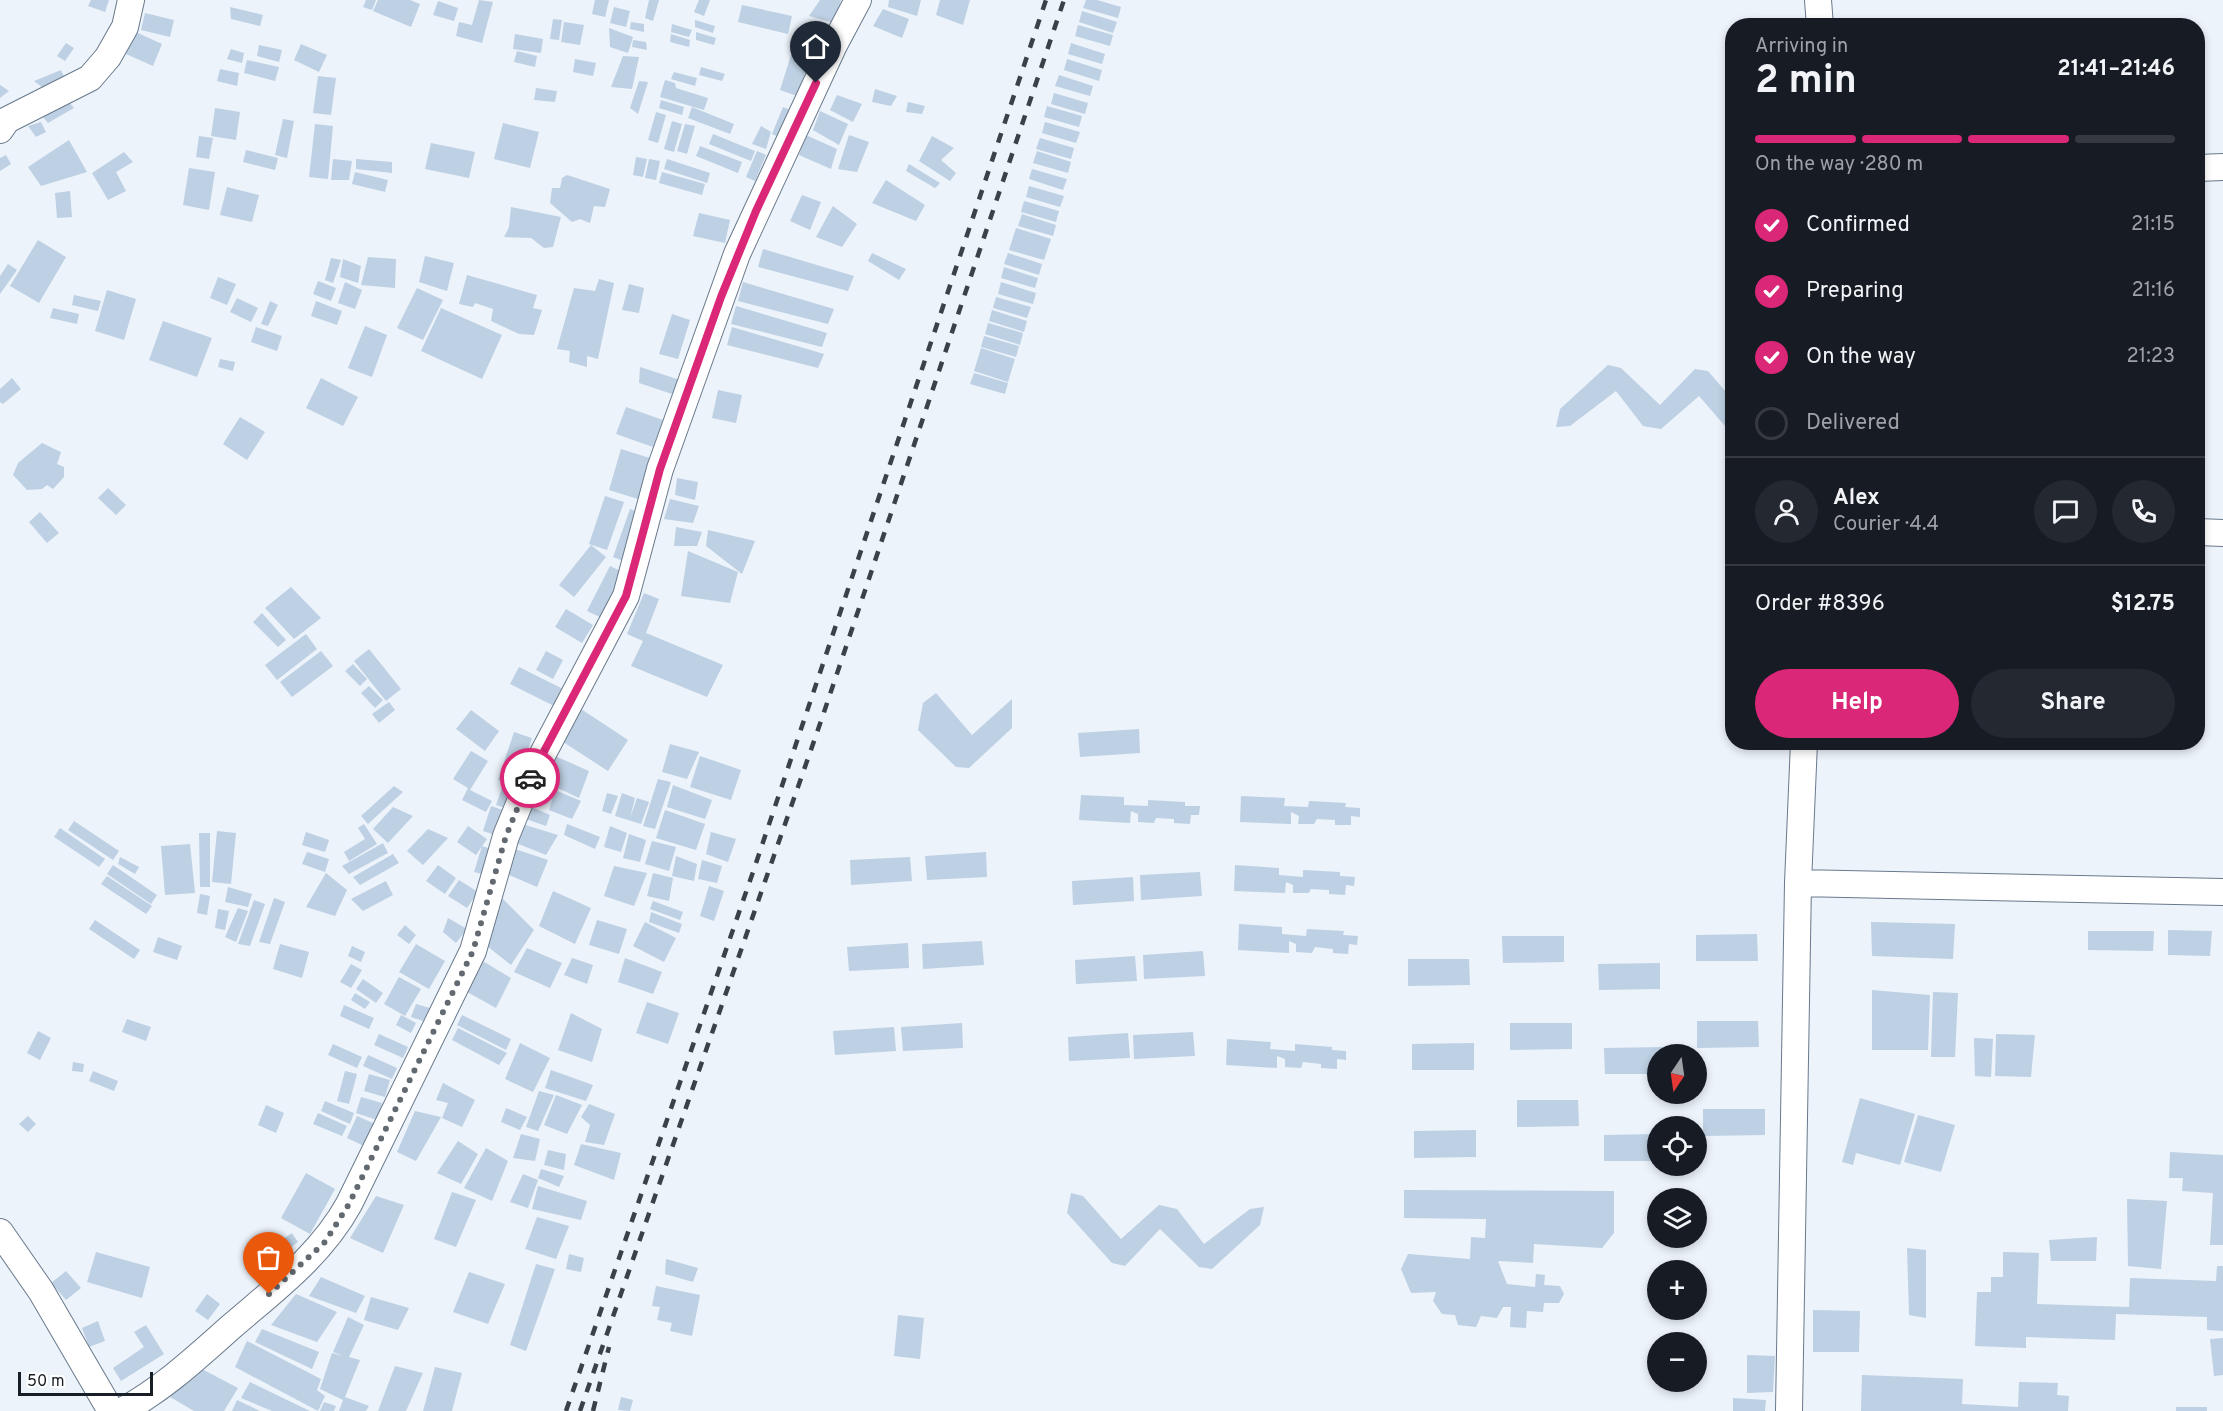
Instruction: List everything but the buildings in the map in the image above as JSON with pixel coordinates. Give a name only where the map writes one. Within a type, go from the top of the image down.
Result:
[{"type":"street","points":[[0,130],[7,120],[90,78],[108,57],[125,27],[131,0]]},
{"type":"street","points":[[122,1411],[151,1394],[303,1265],[325,1242],[349,1204],[473,951],[506,836],[529,780],[626,596],[660,469],[737,254],[833,47],[858,0]]},
{"type":"street","points":[[1818,0],[1819,18]]},
{"type":"street","points":[[2205,168],[2223,167]]},
{"type":"street","points":[[2205,532],[2223,533]]},
{"type":"street","points":[[1789,1411],[1798,883],[1804,750]]},
{"type":"street","points":[[1798,883],[2223,892]]},
{"type":"street","points":[[0,1232],[41,1291],[111,1411]]},
{"type":"railway","points":[[566,1411],[753,872],[1046,0]]},
{"type":"railway","points":[[580,1411],[821,721],[1064,0]]},
{"type":"railway","points":[[593,1411],[609,1347]]},
{"type":"way so far","points":[[269,1294],[303,1265],[325,1242],[349,1204],[473,951],[506,836],[530,778]]},
{"type":"route","points":[[530,778],[626,596],[646,531],[660,469],[721,297],[756,211],[816,83]]}]
